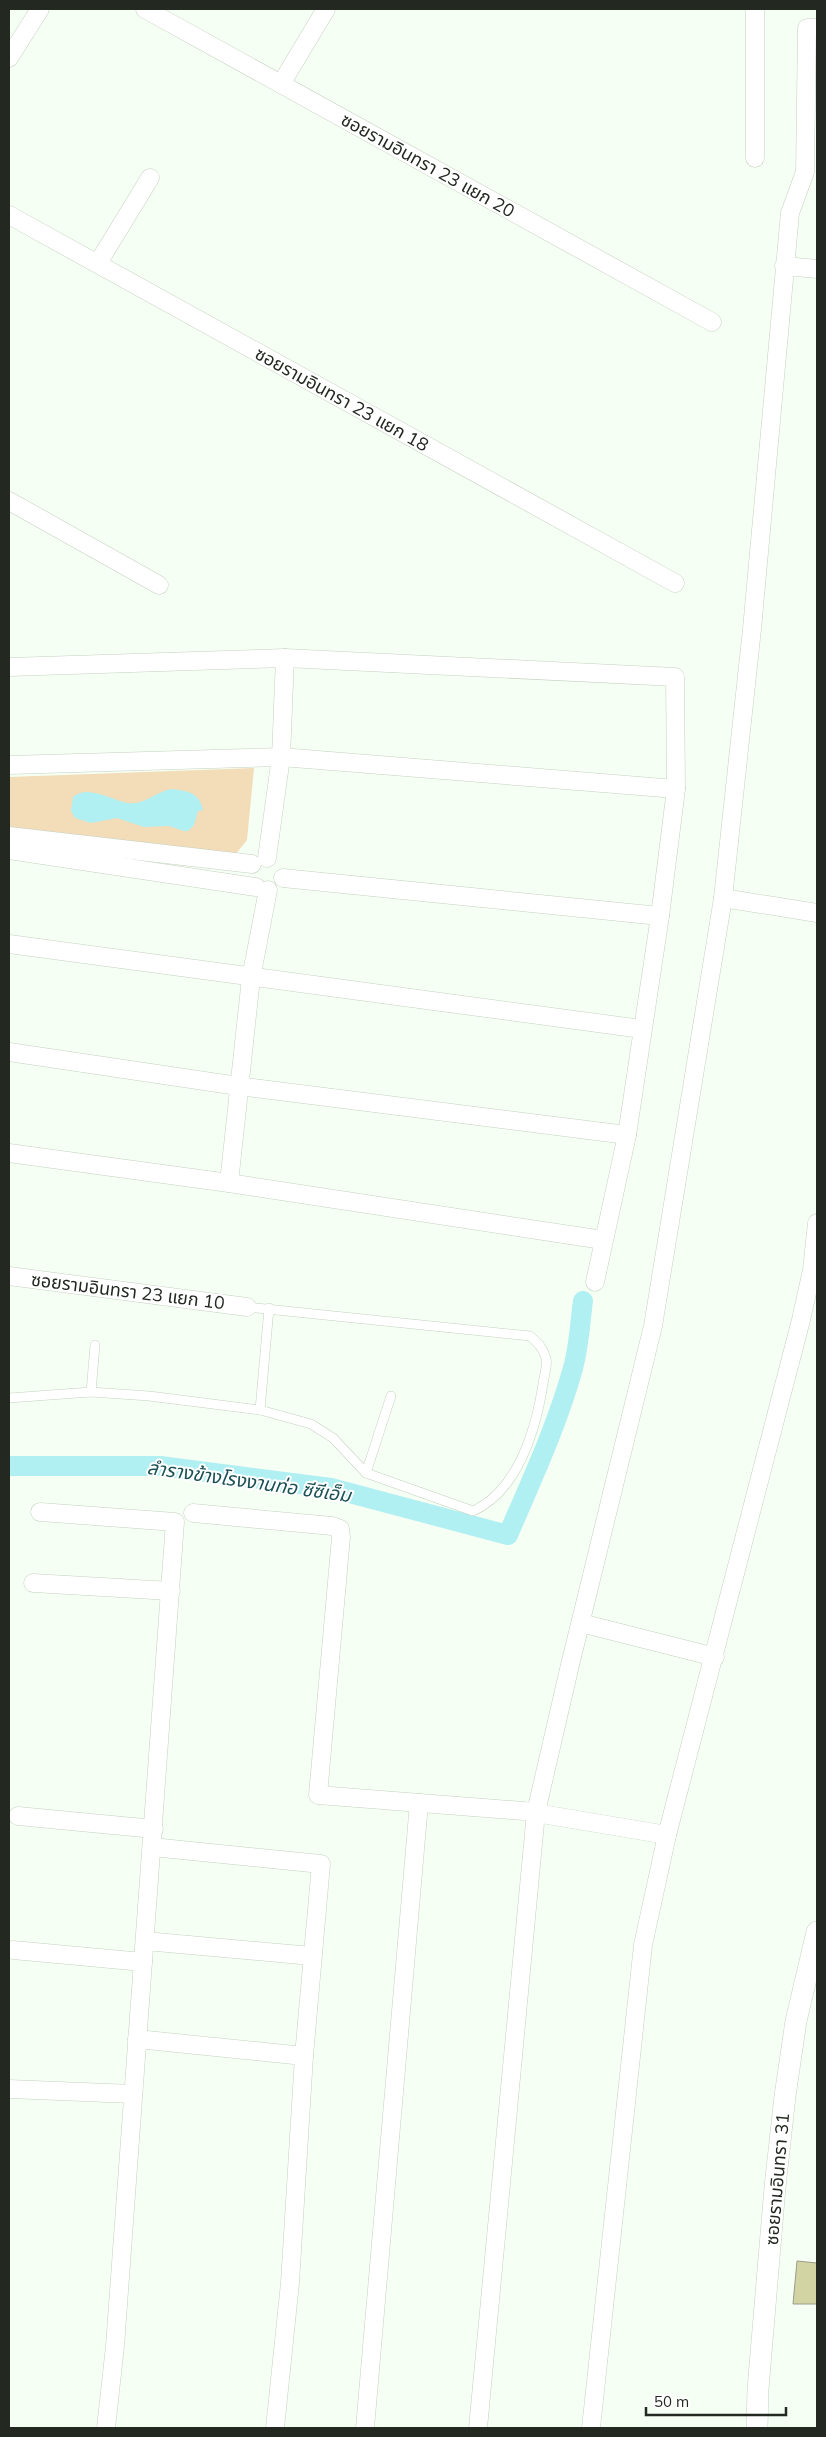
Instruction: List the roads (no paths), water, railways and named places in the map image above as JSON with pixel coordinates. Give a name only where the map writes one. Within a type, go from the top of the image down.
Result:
[{"type":"street","points":[[9,58],[40,9]]},
{"type":"street","name":"ซอยรามอินทรา 23 แยก 20","points":[[144,9],[712,322]]},
{"type":"street","points":[[281,84],[326,9]]},
{"type":"street","points":[[754,9],[755,158]]},
{"type":"street","points":[[478,2428],[536,1812],[653,1326],[723,898],[752,628],[791,204],[805,172],[808,28],[817,28]]},
{"type":"street","points":[[98,263],[150,178]]},
{"type":"street","name":"ซอยรามอินทรา 23 แยก 18","points":[[9,215],[675,583]]},
{"type":"street","points":[[784,266],[817,268]]},
{"type":"street","points":[[9,501],[159,585]]},
{"type":"street","points":[[262,889],[251,879],[260,861],[281,757],[285,658]]},
{"type":"street","points":[[9,667],[285,658],[675,677],[676,789],[660,916],[627,1135],[595,1282]]},
{"type":"street","points":[[9,765],[281,757],[676,789]]},
{"type":"street","points":[[9,836],[277,862],[281,866],[283,878],[277,888],[262,889],[9,850]]},
{"type":"street","points":[[283,878],[660,916]]},
{"type":"street","points":[[229,1184],[238,1086],[262,889]]},
{"type":"street","points":[[723,898],[817,913]]},
{"type":"street","points":[[9,944],[642,1030]]},
{"type":"street","points":[[9,1052],[238,1086],[627,1135]]},
{"type":"street","points":[[9,1154],[229,1184],[603,1240]]},
{"type":"street","points":[[591,2428],[643,1945],[667,1835],[715,1657],[801,1320],[812,1270],[817,1223]]},
{"type":"street","name":"ซอยรามอินทรา 23 แยก 10","points":[[9,1276],[247,1307]]},
{"type":"street","points":[[40,1512],[175,1522],[115,2346],[106,2428]]},
{"type":"street","points":[[193,1513],[332,1526],[340,1529],[341,1537],[318,1795],[536,1812],[667,1835]]},
{"type":"street","points":[[33,1583],[171,1591]]},
{"type":"street","points":[[581,1623],[715,1657]]},
{"type":"street","points":[[365,2428],[419,1803]]},
{"type":"street","points":[[18,1816],[154,1829]]},
{"type":"street","points":[[152,1847],[321,1864],[304,2056],[290,2283],[275,2428]]},
{"type":"street","name":"ซอยรามอินทรา 31","points":[[757,2428],[758,2389],[785,2096],[796,2021],[817,1932]]},
{"type":"street","points":[[145,1941],[312,1956]]},
{"type":"street","points":[[13,1950],[142,1962]]},
{"type":"street","points":[[137,2039],[304,2056]]},
{"type":"street","points":[[9,2089],[133,2094]]},
{"type":"lane","points":[[9,1398],[92,1392],[149,1396],[260,1410],[311,1424],[333,1438],[366,1473],[473,1511],[486,1506],[498,1494],[518,1467],[539,1410],[547,1360],[541,1345],[530,1336],[517,1333],[247,1307]]},
{"type":"lane","points":[[260,1410],[269,1308]]},
{"type":"lane","points":[[92,1392],[95,1345]]},
{"type":"lane","points":[[366,1473],[391,1396]]},
{"type":"water","points":[[171,789],[192,794],[199,799],[203,810],[198,811],[194,825],[188,831],[169,826],[144,827],[117,818],[91,823],[75,818],[71,811],[73,797],[79,793],[93,792],[128,803],[134,803]]},
{"type":"waterway","name":"ลำรางข้างโรงงานท่อ ซีซีเอ็ม","points":[[9,1466],[160,1466],[331,1488],[508,1535],[543,1453],[567,1390],[577,1352],[583,1301]]}]
